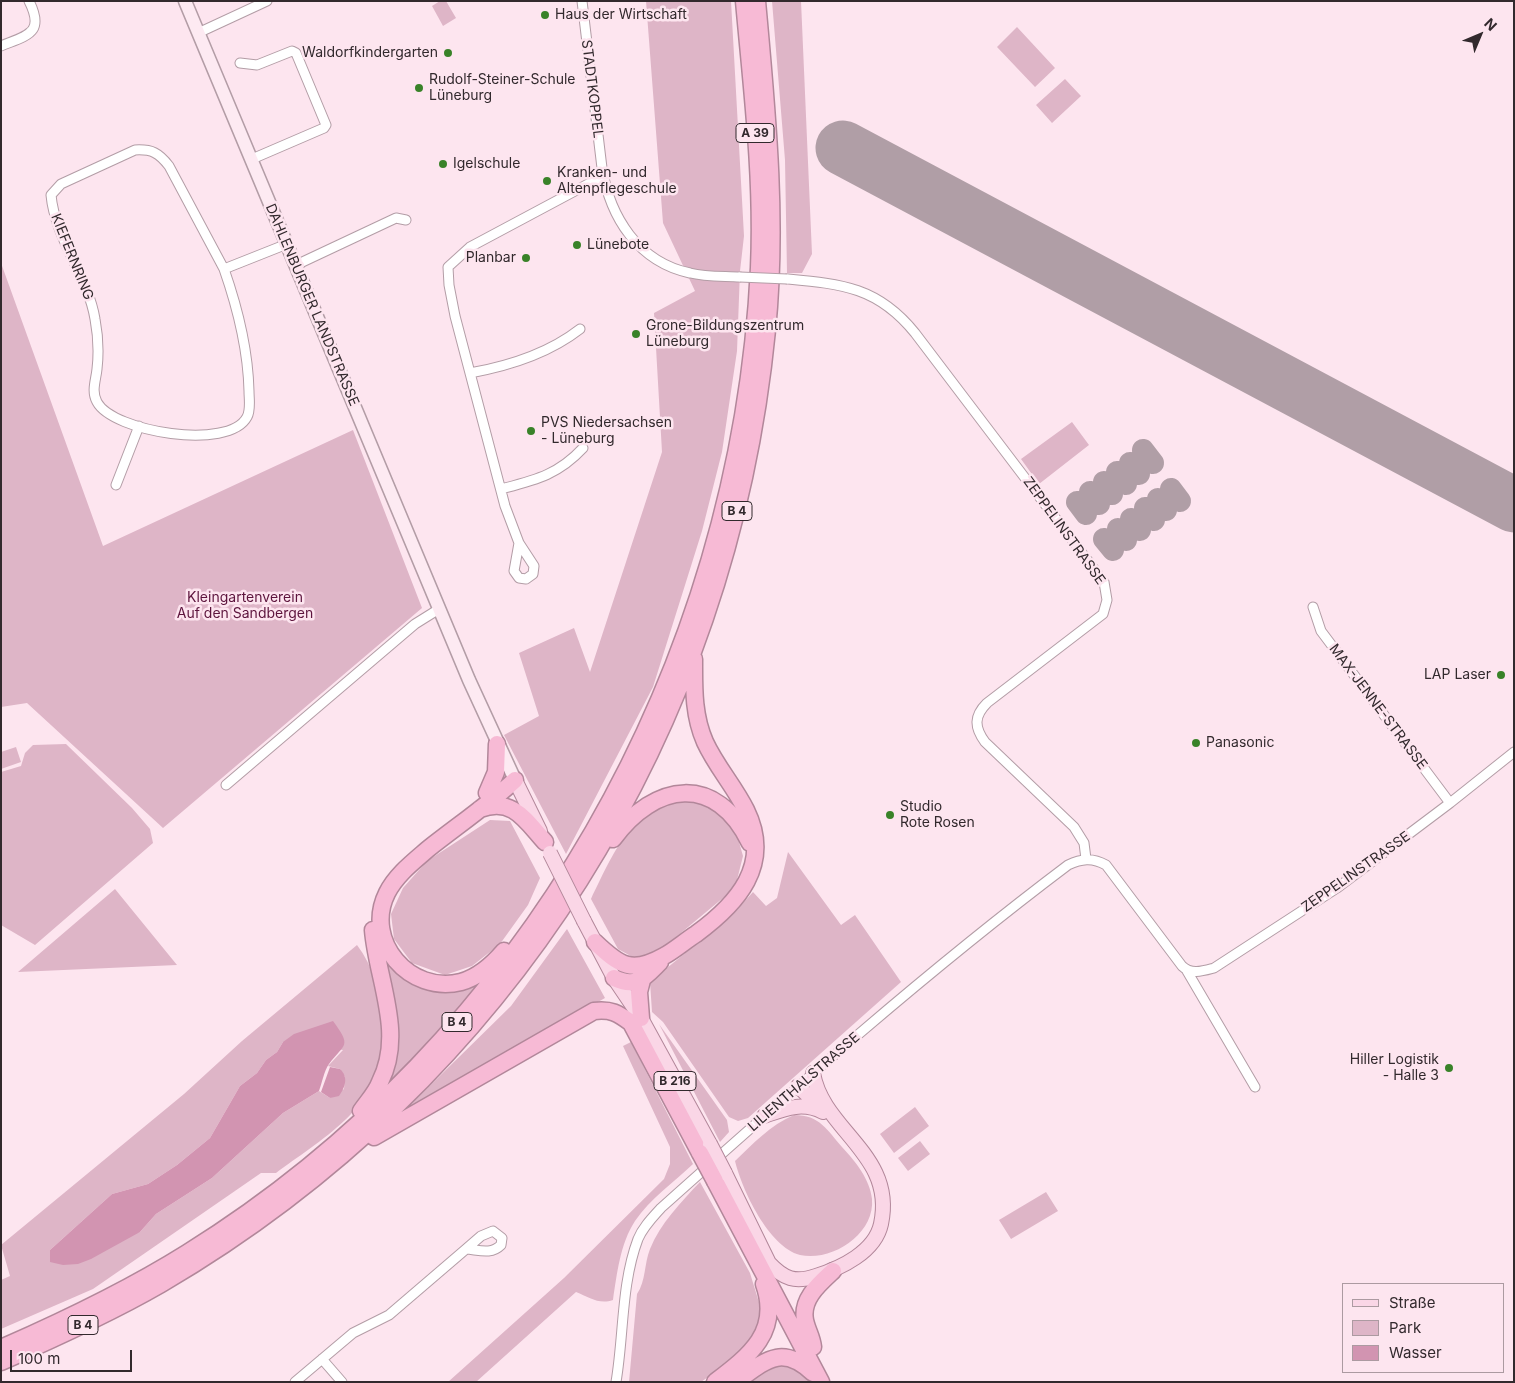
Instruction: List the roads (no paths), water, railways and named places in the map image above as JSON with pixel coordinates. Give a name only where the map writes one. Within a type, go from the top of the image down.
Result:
[{"type":"highway","name":"A 39","points":[[744,1],[758,181],[757,296]]},
{"type":"highway","name":"A 39","points":[[757,1],[771,183],[772,262],[763,366]]},
{"type":"highway","name":"B 4","points":[[1,1362],[96,1319],[197,1262],[270,1212],[350,1139],[462,1017],[519,947],[553,897],[615,793],[636,752],[695,611],[728,493],[749,368],[757,296]]},
{"type":"highway","name":"B 4","points":[[1,1348],[90,1308],[190,1251],[350,1139],[410,1092],[473,1026],[563,910],[590,865],[648,757],[694,652],[726,554],[741,496],[763,366]]},
{"type":"highway","points":[[595,942],[624,965],[632,967],[650,963],[669,953],[719,917],[736,900],[746,884],[754,854],[755,841],[747,812],[713,758],[698,724],[694,686],[694,652]]},
{"type":"highway","points":[[487,793],[496,772],[496,740]]},
{"type":"highway","points":[[515,780],[404,870],[386,895],[380,928],[388,951],[408,973],[434,983],[461,982],[474,977],[494,962],[553,897]]},
{"type":"highway","points":[[515,780],[495,787],[487,793],[400,867],[389,879],[377,903],[373,914],[374,942],[390,1020],[390,1048],[380,1083],[350,1139],[368,1140],[594,1011],[607,1009],[636,1021],[642,980]]},
{"type":"highway","points":[[590,865],[599,859],[619,831],[640,810],[656,800],[675,794],[700,795],[722,806],[744,831],[754,854]]},
{"type":"highway","points":[[476,810],[496,805],[512,808],[548,847]]},
{"type":"highway","points":[[614,978],[630,983],[642,980],[669,953]]},
{"type":"highway","name":"B 216","points":[[636,1021],[705,1148],[824,1380]]},
{"type":"highway","points":[[714,1382],[744,1359],[762,1336],[769,1308],[765,1264]]},
{"type":"highway","name":"B 216","points":[[765,1264],[813,1347],[824,1380]]},
{"type":"highway","points":[[813,1347],[805,1320],[805,1309],[812,1290],[833,1271]]},
{"type":"highway","points":[[736,1382],[766,1362],[788,1356],[798,1360],[824,1380]]},
{"type":"main road","name":"DAHLENBURGER LANDSTRASSE","points":[[185,1],[439,609],[496,740]]},
{"type":"main road","name":"B 216","points":[[496,740],[584,921],[636,1021]]},
{"type":"main road","points":[[765,1264],[781,1275],[797,1281],[833,1271],[869,1246],[880,1230],[884,1199],[880,1179],[816,1090],[813,1073]]},
{"type":"main road","points":[[798,1086],[850,1135]]},
{"type":"main road","points":[[764,1116],[787,1108],[802,1106],[814,1107],[826,1114]]},
{"type":"street","points":[[1,46],[33,30],[36,16],[29,1]]},
{"type":"street","points":[[198,33],[267,1]]},
{"type":"street","name":"STADTKOPPEL","points":[[582,1],[604,176],[612,206],[625,230]]},
{"type":"street","points":[[240,64],[257,65],[292,51],[296,53],[326,125],[324,128],[252,159]]},
{"type":"street","name":"KIEFERNRING","points":[[148,149],[160,154],[170,166],[224,269],[244,340],[248,376],[248,416],[236,427],[216,433],[179,434],[140,426],[108,412],[97,403],[94,392],[98,343],[95,318],[87,293],[52,210],[51,195],[61,184],[135,150],[148,149]]},
{"type":"street","points":[[519,543],[501,489],[455,316],[449,286],[448,267],[470,246],[604,176]]},
{"type":"street","points":[[296,265],[396,218],[406,220]]},
{"type":"street","name":"ZEPPELINSTRASSE","points":[[625,230],[656,260],[678,270],[694,274],[787,279],[836,284],[878,298],[898,313],[915,333],[1104,582],[1107,600],[1103,614],[987,703],[979,713],[976,722],[976,728],[985,742],[1074,827],[1084,843],[1086,859]]},
{"type":"street","points":[[224,269],[287,244]]},
{"type":"street","points":[[470,373],[517,362],[540,353],[565,341],[580,329]]},
{"type":"street","points":[[116,485],[140,426]]},
{"type":"street","points":[[501,489],[541,478],[559,470],[584,448]]},
{"type":"street","name":"MAX-JENNE-STRASSE","points":[[1313,607],[1321,631],[1450,803]]},
{"type":"street","points":[[226,785],[415,624],[439,609]]},
{"type":"street","name":"ZEPPELINSTRASSE","points":[[1187,971],[1200,972],[1214,968],[1337,888],[1514,752]]},
{"type":"street","points":[[1086,859],[1099,861],[1112,872],[1187,971],[1255,1087]]},
{"type":"street","name":"LILIENTHALSTRASSE","points":[[616,1382],[624,1312],[633,1258],[638,1239],[648,1222],[661,1208],[813,1073],[1022,900],[1068,865],[1086,859]]},
{"type":"street","points":[[295,1382],[352,1334],[389,1315],[466,1249]]},
{"type":"street","points":[[322,1359],[342,1382]]},
{"type":"street","name":"LILIENTHALSTRASSE","points":[[618,1370],[622,1382]]},
{"type":"water","points":[[333,1021],[343,1036],[344,1044],[327,1067],[319,1091],[283,1113],[212,1178],[156,1214],[140,1232],[91,1259],[78,1264],[63,1265],[50,1262],[50,1250],[112,1194],[148,1184],[177,1165],[210,1138],[240,1086],[257,1073],[266,1060],[277,1052],[283,1042],[294,1034]]},
{"type":"water","points":[[330,1067],[340,1069],[345,1079],[343,1090],[339,1096],[330,1098],[321,1092]]},
{"type":"place","name":"Haus der Wirtschaft","points":[[545,15]]},
{"type":"place","name":"Waldorfkindergarten","points":[[448,53]]},
{"type":"place","name":"Rudolf-Steiner-Schule Lüneburg","points":[[419,88]]},
{"type":"place","name":"Igelschule","points":[[443,164]]},
{"type":"place","name":"Kranken- und Altenpflegeschule","points":[[547,181]]},
{"type":"place","name":"Lünebote","points":[[577,245]]},
{"type":"place","name":"Planbar","points":[[526,258]]},
{"type":"place","name":"Grone-Bildungszentrum Lüneburg","points":[[636,334]]},
{"type":"place","name":"PVS Niedersachsen - Lüneburg","points":[[531,431]]},
{"type":"place","name":"LAP Laser","points":[[1501,675]]},
{"type":"place","name":"Panasonic","points":[[1196,743]]},
{"type":"place","name":"Studio Rote Rosen","points":[[890,815]]},
{"type":"place","name":"Hiller Logistik - Halle 3","points":[[1449,1068]]},
{"type":"park label","name":"Kleingartenverein Auf den Sandbergen","points":[[245,606]]}]
